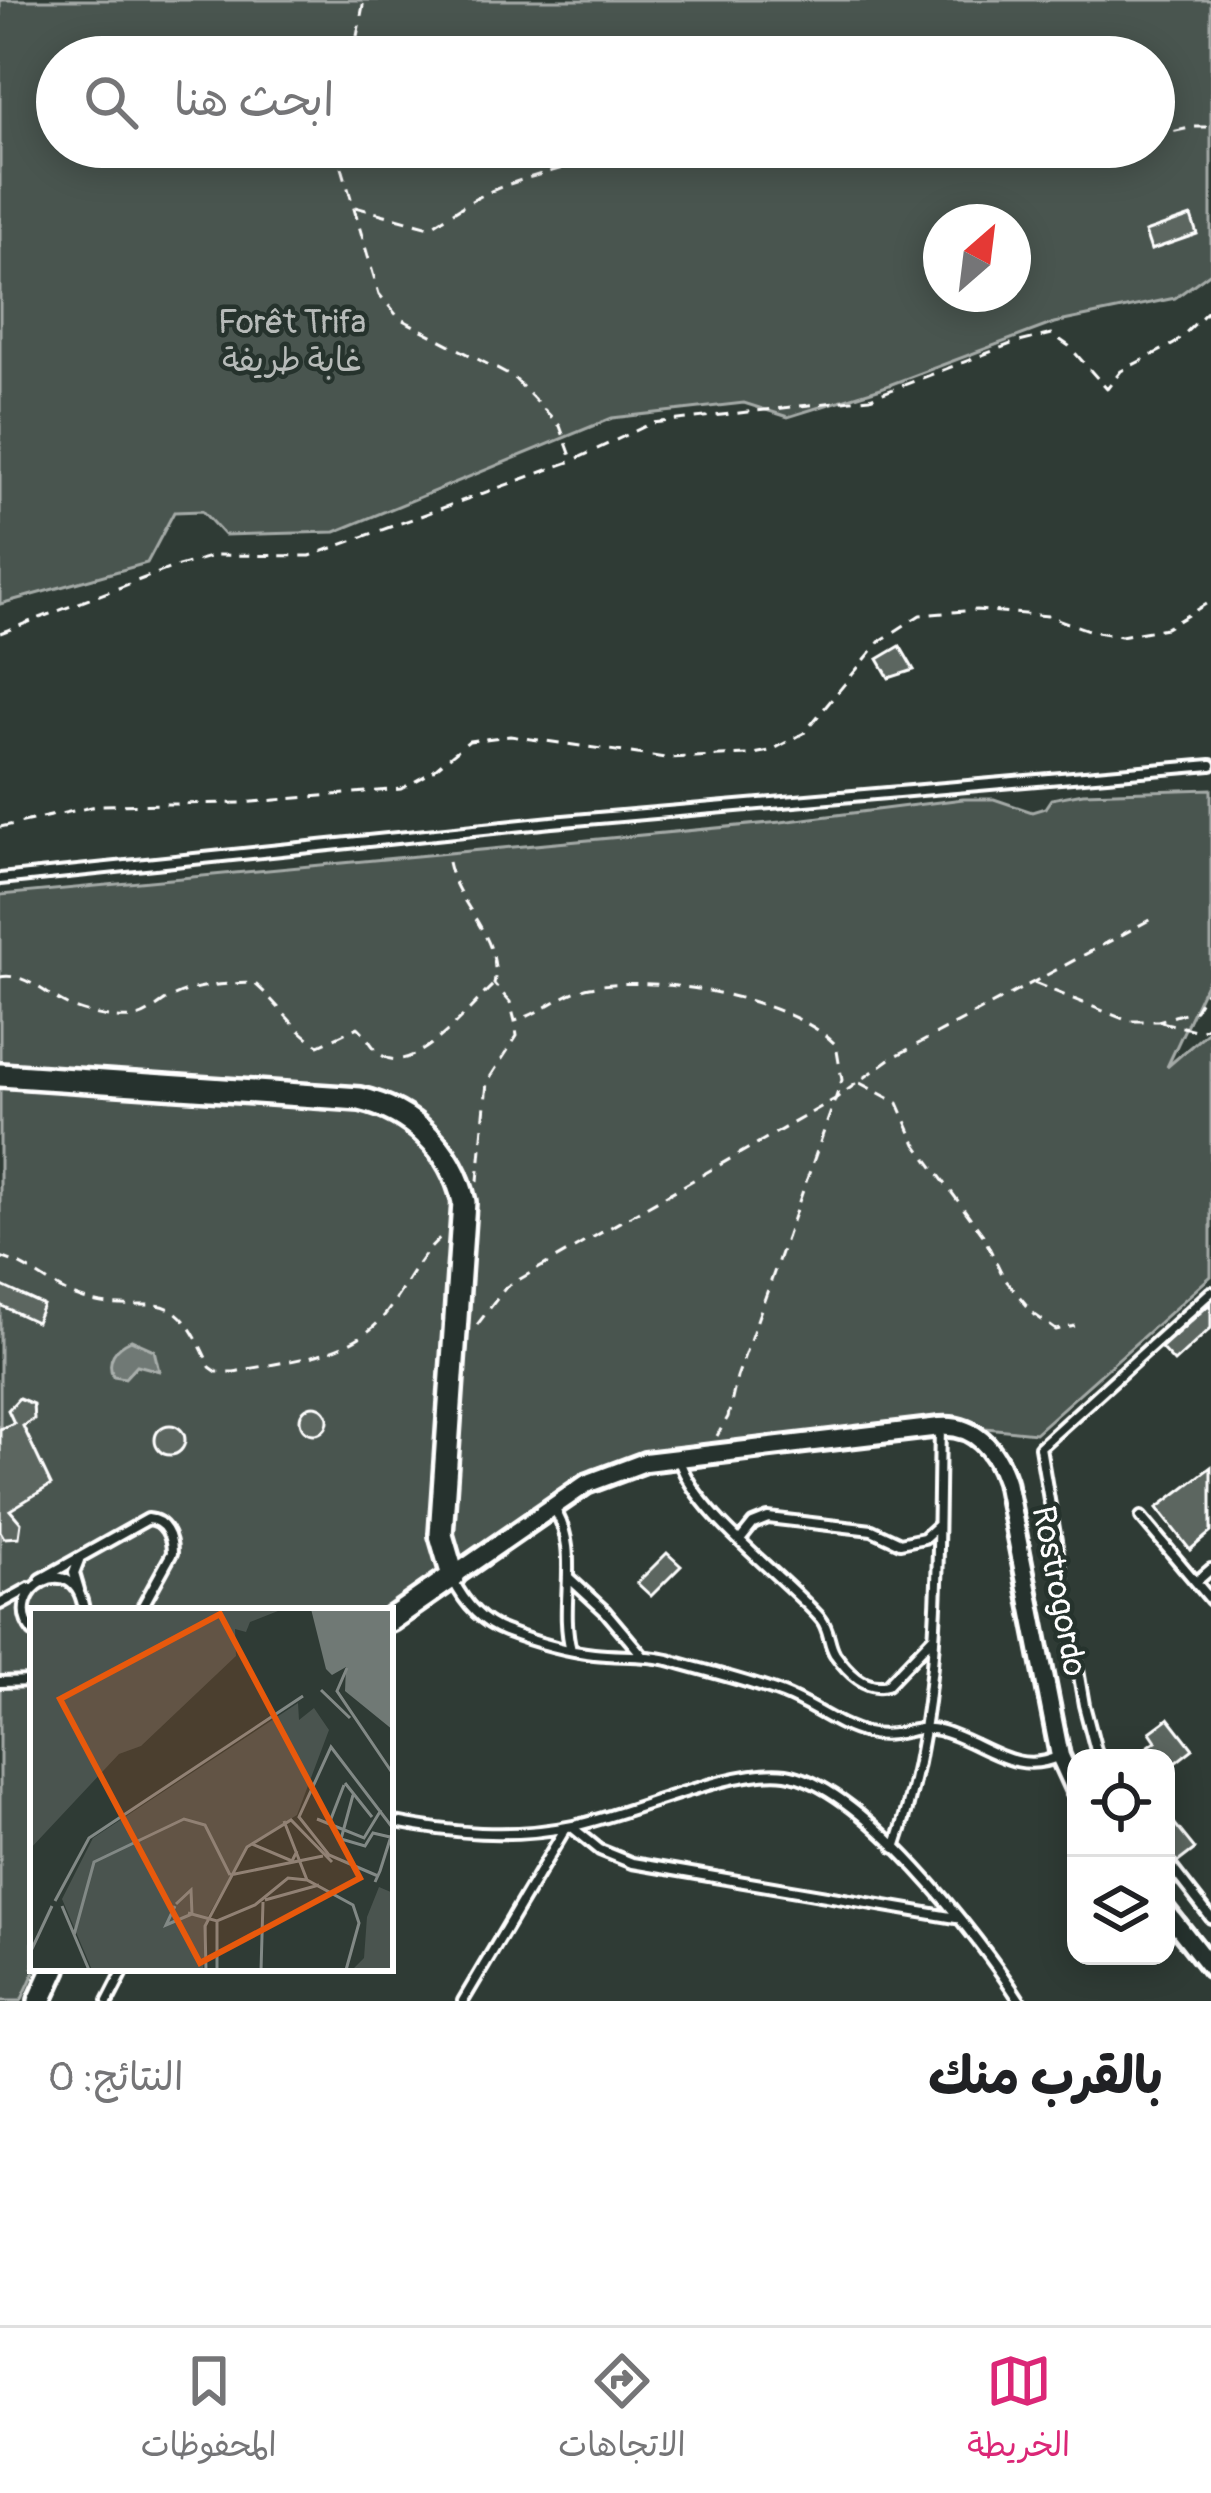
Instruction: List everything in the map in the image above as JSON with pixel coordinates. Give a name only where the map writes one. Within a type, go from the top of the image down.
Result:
[{"type":"street","points":[[0,1075],[380,1104],[400,1114],[440,1148],[461,1189],[464,1223],[441,1535],[453,1576]]},
{"type":"street","points":[[393,1618],[552,1506],[611,1473],[678,1456],[945,1427]]},
{"type":"street","name":"Rostrogordo","points":[[945,1427],[983,1440],[998,1458],[1067,1771]]},
{"type":"street","points":[[1175,1922],[1211,1968]]},
{"type":"street","points":[[40,2001],[54,1971]]},
{"type":"lane","points":[[0,879],[528,824],[1211,765]]},
{"type":"lane","points":[[1096,1749],[1040,1448],[1211,1292]]},
{"type":"lane","points":[[895,1848],[916,1783],[927,1727],[945,1427]]},
{"type":"lane","points":[[678,1456],[691,1486],[820,1618],[836,1654],[870,1687],[890,1682],[935,1635]]},
{"type":"lane","points":[[552,1506],[566,1534],[571,1650]]},
{"type":"lane","points":[[1141,1517],[1211,1600]]},
{"type":"lane","points":[[741,1539],[767,1518],[872,1530],[900,1543],[924,1538],[938,1525]]},
{"type":"lane","points":[[0,1604],[148,1519],[161,1523],[172,1552],[142,1608]]},
{"type":"lane","points":[[79,1560],[74,1573],[83,1608]]},
{"type":"lane","points":[[1196,1582],[1211,1569]]},
{"type":"lane","points":[[453,1576],[472,1609],[491,1624],[571,1650],[644,1657],[783,1694],[858,1731],[896,1737],[927,1727],[967,1739],[1011,1762],[1032,1764],[1060,1756]]},
{"type":"lane","points":[[568,1577],[644,1657]]},
{"type":"lane","points":[[41,1580],[66,1580],[79,1592]]},
{"type":"lane","points":[[30,1587],[21,1611],[30,1629]]},
{"type":"lane","points":[[0,1682],[30,1681]]},
{"type":"lane","points":[[393,1822],[452,1834],[569,1827],[725,1783],[784,1774],[804,1779],[869,1820],[958,1918],[1020,2001]]},
{"type":"lane","points":[[569,1827],[600,1850],[632,1863],[958,1918]]},
{"type":"lane","points":[[463,2001],[569,1827]]},
{"type":"lane","points":[[1175,1872],[1211,1918]]},
{"type":"lane","points":[[108,2001],[123,1971]]},
{"type":"path","points":[[360,36],[364,0]]},
{"type":"path","points":[[1175,131],[1211,128]]},
{"type":"path","points":[[342,168],[379,294],[399,318],[514,378],[560,426],[572,461]]},
{"type":"path","points":[[353,207],[430,227],[489,191],[567,168]]},
{"type":"path","points":[[0,633],[217,555],[310,556],[572,461],[652,423],[870,398],[1011,344],[1052,334],[1107,389],[1121,371],[1174,344],[1211,308]]},
{"type":"path","points":[[0,827],[100,805],[241,803],[401,789],[469,741],[510,736],[666,758],[770,751],[804,733],[880,641],[920,615],[976,610],[1048,616],[1091,632],[1121,636],[1166,628],[1211,601]]},
{"type":"path","points":[[0,977],[26,981],[92,1013],[131,1018],[205,985],[254,983],[319,1045],[358,1027],[383,1056],[398,1061],[412,1058],[494,984],[498,964],[459,897],[448,862]]},
{"type":"path","points":[[456,1334],[478,1324],[506,1287],[836,1099],[890,1059],[1155,917]]},
{"type":"path","points":[[1031,981],[1128,1021],[1200,1031],[1211,1025]]},
{"type":"path","points":[[515,1021],[586,988],[616,983],[710,992],[756,1002],[795,1016],[836,1045],[842,1080],[737,1377],[728,1418],[708,1454]]},
{"type":"path","points":[[1158,1022],[1196,1010],[1211,983]]},
{"type":"path","points":[[474,1191],[480,1177],[487,1082],[517,1036],[510,1002],[494,984]]},
{"type":"path","points":[[858,1082],[898,1103],[916,1144],[983,1235],[1004,1278],[1034,1315],[1056,1330],[1075,1326]]},
{"type":"path","points":[[0,1257],[88,1300],[170,1306],[183,1318],[210,1367],[234,1372],[360,1339],[386,1313],[431,1246],[464,1223]]},
{"type":"green space","name":"Forêt Trifa غابة طريفة","points":[[0,0],[1211,0],[1211,272],[1175,298],[1054,323],[881,388],[788,417],[744,403],[612,418],[335,532],[224,535],[202,511],[174,512],[147,563],[0,604]]},
{"type":"green space","points":[[1211,789],[1211,973],[1167,1067],[1211,1029],[1211,1276],[1035,1433],[945,1424],[644,1454],[592,1469],[393,1609],[30,1608],[30,1971],[35,1971],[21,2001],[0,2001],[0,895],[781,822],[963,799],[994,799],[1032,812],[1045,808],[1051,799],[1083,793]]},
{"type":"shaded area","points":[[131,1340],[154,1350],[159,1371],[137,1365],[125,1378],[113,1376],[113,1355]]},
{"type":"building","points":[[1191,216],[1197,234],[1151,250],[1145,232]]},
{"type":"building","points":[[900,646],[914,670],[889,678],[878,659]]},
{"type":"building","points":[[0,1285],[43,1305],[36,1322],[0,1305]]},
{"type":"building","points":[[1211,1303],[1211,1328],[1174,1362],[1161,1348]]},
{"type":"building","points":[[19,1398],[33,1404],[34,1419],[23,1426],[51,1485],[10,1510],[21,1523],[19,1537],[4,1538],[0,1531],[0,1429],[14,1423],[8,1410]]},
{"type":"building","points":[[314,1406],[324,1410],[328,1420],[324,1430],[314,1434],[304,1430],[300,1420],[304,1410]]},
{"type":"building","points":[[170,1425],[181,1429],[185,1440],[181,1451],[170,1455],[159,1451],[155,1440],[159,1429]]},
{"type":"building","points":[[1211,1467],[1211,1532],[1190,1550],[1157,1508]]},
{"type":"building","points":[[667,1553],[681,1566],[651,1596],[637,1583]]},
{"type":"building","points":[[1169,1718],[1193,1749],[1175,1763],[1175,1749],[1145,1749],[1156,1741],[1150,1732]]},
{"type":"building","points":[[1175,1824],[1195,1849],[1178,1862],[1175,1860]]}]
